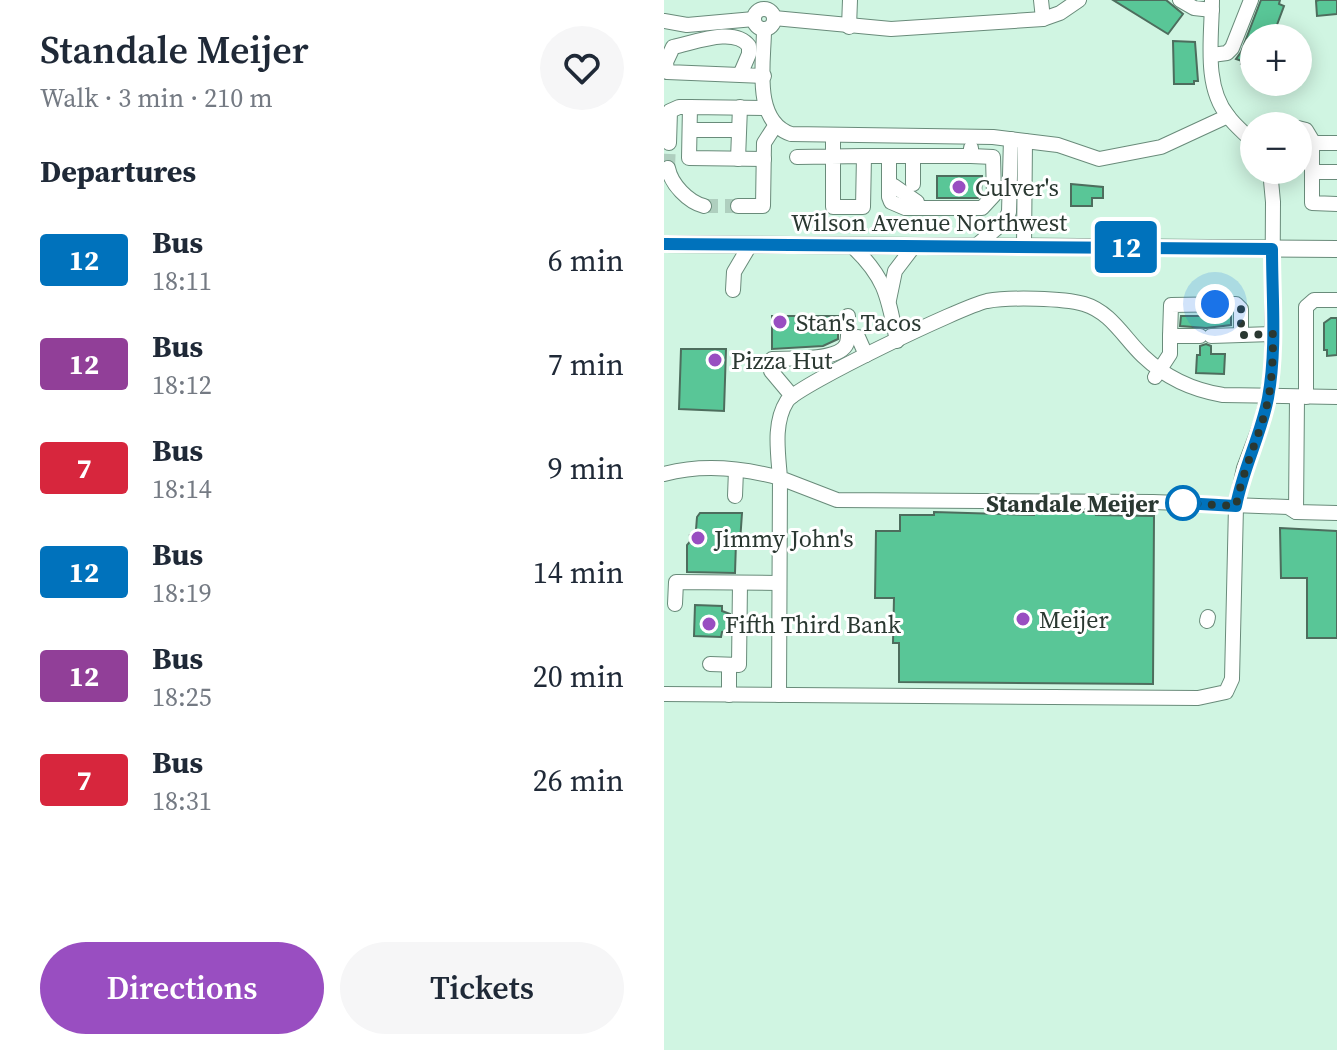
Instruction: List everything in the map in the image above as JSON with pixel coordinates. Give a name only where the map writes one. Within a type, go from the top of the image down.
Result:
[{"type":"main road","name":"Wilson Avenue Northwest","points":[[664,244],[1337,249]]},
{"type":"street","points":[[849,27],[850,0]]},
{"type":"street","points":[[1041,0],[1043,19]]},
{"type":"street","points":[[664,21],[687,25],[730,20],[902,29],[1043,19],[1060,13],[1079,0]]},
{"type":"street","points":[[1180,0],[1197,9],[1212,5],[1214,87],[1228,116],[1240,128]]},
{"type":"street","points":[[1212,55],[1227,53],[1232,48],[1251,0]]},
{"type":"street","points":[[730,20],[733,37]]},
{"type":"street","points":[[764,22],[766,108],[775,126],[791,134],[971,136],[1058,145],[1088,157],[1105,159],[1161,147],[1228,116]]},
{"type":"street","points":[[664,36],[687,25]]},
{"type":"street","points":[[740,75],[749,46],[733,37],[673,47],[666,62],[667,72],[764,76]]},
{"type":"street","points":[[669,143],[670,111],[679,107],[766,108]]},
{"type":"street","points":[[690,107],[689,158],[764,159]]},
{"type":"street","points":[[738,159],[740,107]]},
{"type":"street","points":[[738,206],[763,206],[764,143],[775,126]]},
{"type":"street","points":[[690,130],[739,130]]},
{"type":"street","points":[[833,135],[833,207],[863,207],[881,156]]},
{"type":"street","points":[[797,157],[881,156],[979,156],[993,157],[994,195],[982,208],[905,208],[896,205],[889,197],[881,156],[878,135]]},
{"type":"street","points":[[881,156],[899,201],[981,202],[986,198],[987,191],[971,136]]},
{"type":"street","points":[[977,245],[1004,222],[1009,212],[1018,140]]},
{"type":"street","points":[[1018,140],[1024,246]]},
{"type":"street","points":[[1312,143],[1337,143]]},
{"type":"street","points":[[913,156],[913,184]]},
{"type":"street","points":[[668,168],[672,181],[695,203],[704,206]]},
{"type":"street","points":[[1312,172],[1337,172]]},
{"type":"street","points":[[664,694],[806,696],[834,688],[1205,698],[1224,694],[1232,679],[1236,506],[1268,396],[1273,334],[1272,184]]},
{"type":"street","points":[[1312,184],[1312,203],[1337,204]]},
{"type":"street","points":[[733,290],[734,272],[750,245]]},
{"type":"street","points":[[852,246],[873,267],[889,301],[897,341]]},
{"type":"street","points":[[889,301],[894,274],[914,246]]},
{"type":"street","points":[[1296,512],[1306,307],[1314,300],[1337,300]]},
{"type":"street","points":[[779,695],[780,478],[772,415],[897,341],[982,307],[1010,303],[1087,305],[1141,354],[1157,374],[1183,388],[1211,396],[1337,397]]},
{"type":"street","points":[[1157,374],[1170,354],[1171,305],[1236,304],[1241,309],[1241,335]]},
{"type":"street","points":[[802,395],[772,365],[825,357],[842,351],[848,342],[848,316]]},
{"type":"street","points":[[1170,336],[1273,334]]},
{"type":"street","points":[[858,337],[865,360]]},
{"type":"street","points":[[664,461],[685,469]]},
{"type":"street","points":[[664,474],[685,469],[756,471],[837,500],[980,499],[1288,507],[1296,512],[1337,513]]},
{"type":"street","points":[[735,496],[736,470]]},
{"type":"street","points":[[675,604],[675,580],[779,583]]},
{"type":"street","points":[[710,664],[739,665],[745,581]]},
{"type":"street","points":[[729,665],[729,695]]},
{"type":"street","points":[[806,696],[807,680]]},
{"type":"building","points":[[1113,0],[1166,0],[1183,14],[1168,34]]},
{"type":"building","points":[[1261,0],[1280,0],[1279,4],[1284,6],[1277,24],[1252,24]]},
{"type":"building","points":[[1337,0],[1337,14],[1317,16],[1316,1]]},
{"type":"building","points":[[1173,41],[1195,42],[1198,81],[1194,84],[1174,84]]},
{"type":"building","name":"Culver's","points":[[937,176],[982,176],[981,194],[978,198],[937,198]]},
{"type":"building","points":[[1071,184],[1103,187],[1103,198],[1092,198],[1092,206],[1071,206]]},
{"type":"building","points":[[772,316],[838,316],[838,339],[823,346],[772,349]]},
{"type":"building","points":[[1181,316],[1231,316],[1231,325],[1206,328],[1180,326]]},
{"type":"building","points":[[1337,318],[1337,355],[1327,356],[1327,350],[1324,350],[1324,323]]},
{"type":"building","points":[[1200,346],[1211,346],[1211,354],[1225,354],[1224,374],[1196,373]]},
{"type":"building","points":[[681,349],[726,349],[724,411],[679,409]]},
{"type":"building","name":"Meijer","points":[[934,512],[1034,515],[1034,512],[1096,512],[1096,515],[1154,516],[1153,684],[899,682],[899,643],[893,643],[894,598],[875,598],[876,531],[900,531],[900,515],[934,515]]},
{"type":"building","points":[[700,513],[742,513],[740,542],[736,542],[735,573],[687,572],[687,545],[693,538],[690,535],[696,530]]},
{"type":"building","points":[[1280,528],[1337,531],[1337,638],[1307,638],[1307,578],[1281,578]]},
{"type":"building","name":"Fifth Third Bank","points":[[695,605],[722,606],[722,611],[730,614],[729,630],[722,632],[721,637],[694,636]]},
{"type":"tunnel","points":[[668,168],[669,143]]},
{"type":"tunnel","points":[[704,206],[738,206]]},
{"type":"bus line","name":"12","points":[[664,244],[1272,249],[1273,359],[1270,385],[1263,418],[1244,468],[1236,506],[1183,503]]},
{"type":"place","name":"Culver's","points":[[959,187]]},
{"type":"place","name":"Stan's Tacos","points":[[780,322]]},
{"type":"place","name":"Pizza Hut","points":[[715,360]]},
{"type":"place","name":"Standale Meijer","points":[[1183,503]]},
{"type":"place","name":"Jimmy John's","points":[[698,538]]},
{"type":"place","name":"Meijer","points":[[1023,619]]},
{"type":"place","name":"Fifth Third Bank","points":[[709,624]]},
{"type":"route","points":[[1183,503],[1236,506],[1244,468],[1263,418],[1270,385],[1273,334],[1241,335],[1241,309],[1236,304],[1215,304]]}]
